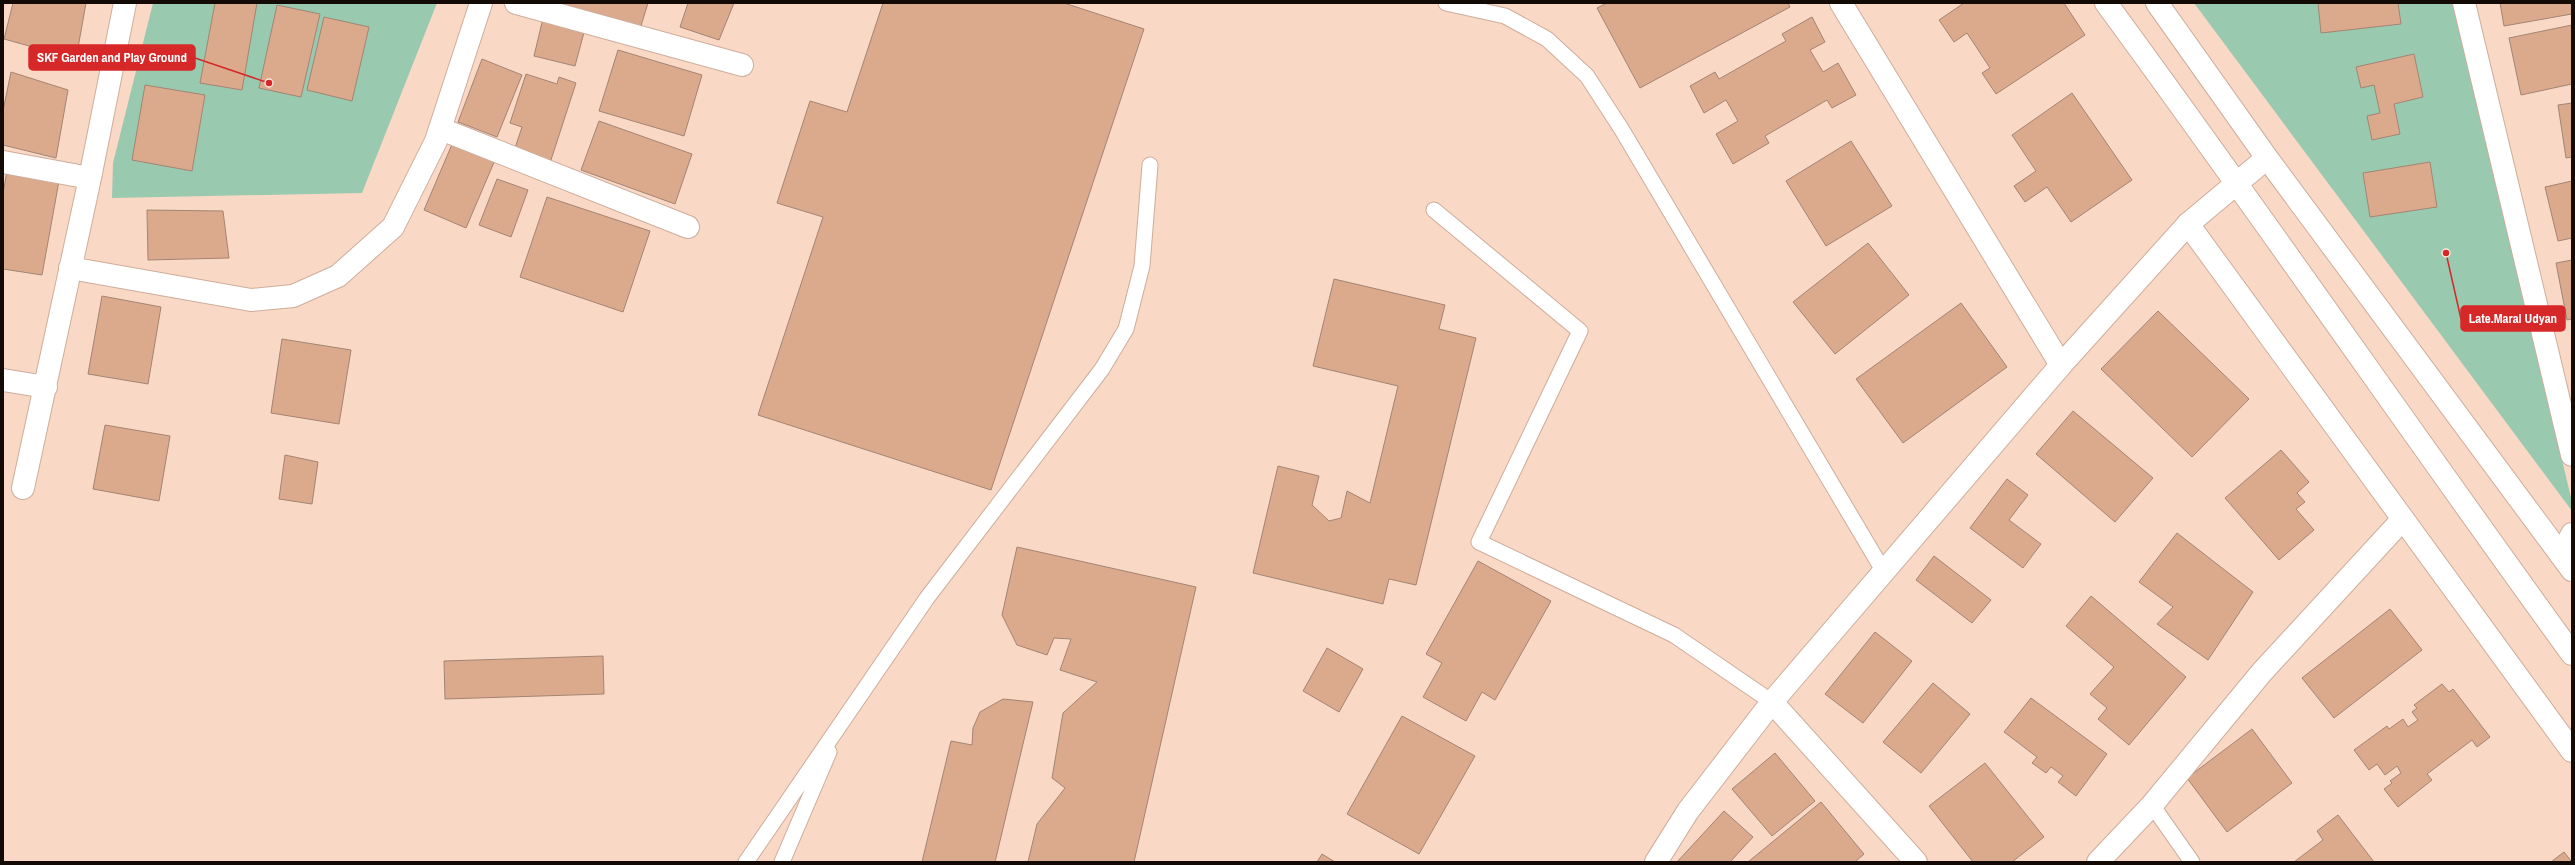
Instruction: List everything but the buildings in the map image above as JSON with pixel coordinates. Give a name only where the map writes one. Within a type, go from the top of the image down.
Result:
[{"type":"street","points":[[23,488],[90,178],[125,3]]},
{"type":"street","points":[[70,268],[251,300],[294,296],[338,276],[392,227],[441,129],[482,3]]},
{"type":"street","points":[[516,3],[742,65]]},
{"type":"street","points":[[1841,3],[2061,365]]},
{"type":"street","points":[[2106,3],[2237,181],[2443,476],[2572,654]]},
{"type":"street","points":[[2157,3],[2267,158],[2568,564]]},
{"type":"street","points":[[2464,3],[2572,455]]},
{"type":"street","points":[[441,129],[688,227]]},
{"type":"street","points":[[1656,862],[1688,810],[1772,702],[2061,365],[2188,224],[2237,181],[2267,158]]},
{"type":"street","points":[[3,162],[90,178]]},
{"type":"street","points":[[2188,224],[2402,520],[2572,751]]},
{"type":"street","points":[[3,380],[46,387]]},
{"type":"street","points":[[2098,862],[2152,805],[2262,672],[2402,520]]},
{"type":"street","points":[[2568,564],[2572,534]]},
{"type":"street","points":[[1772,702],[1916,862]]},
{"type":"lane","points":[[1446,3],[1505,16],[1547,39],[1587,76],[1622,130],[1884,572]]},
{"type":"lane","points":[[746,862],[926,598],[1102,369],[1126,329],[1142,266],[1150,165]]},
{"type":"lane","points":[[1434,210],[1580,331],[1479,542],[1674,635],[1772,702]]},
{"type":"lane","points":[[782,862],[841,723]]},
{"type":"lane","points":[[2152,805],[2192,862]]},
{"type":"green space","points":[[153,3],[437,3],[362,193],[112,198],[113,163]]},
{"type":"green space","points":[[2194,3],[2453,3],[2572,502],[2572,511]]},
{"type":"place","name":"SKF Garden and Play Ground","points":[[269,83]]},
{"type":"place","name":"Late.Maral Udyan","points":[[2446,253]]}]
